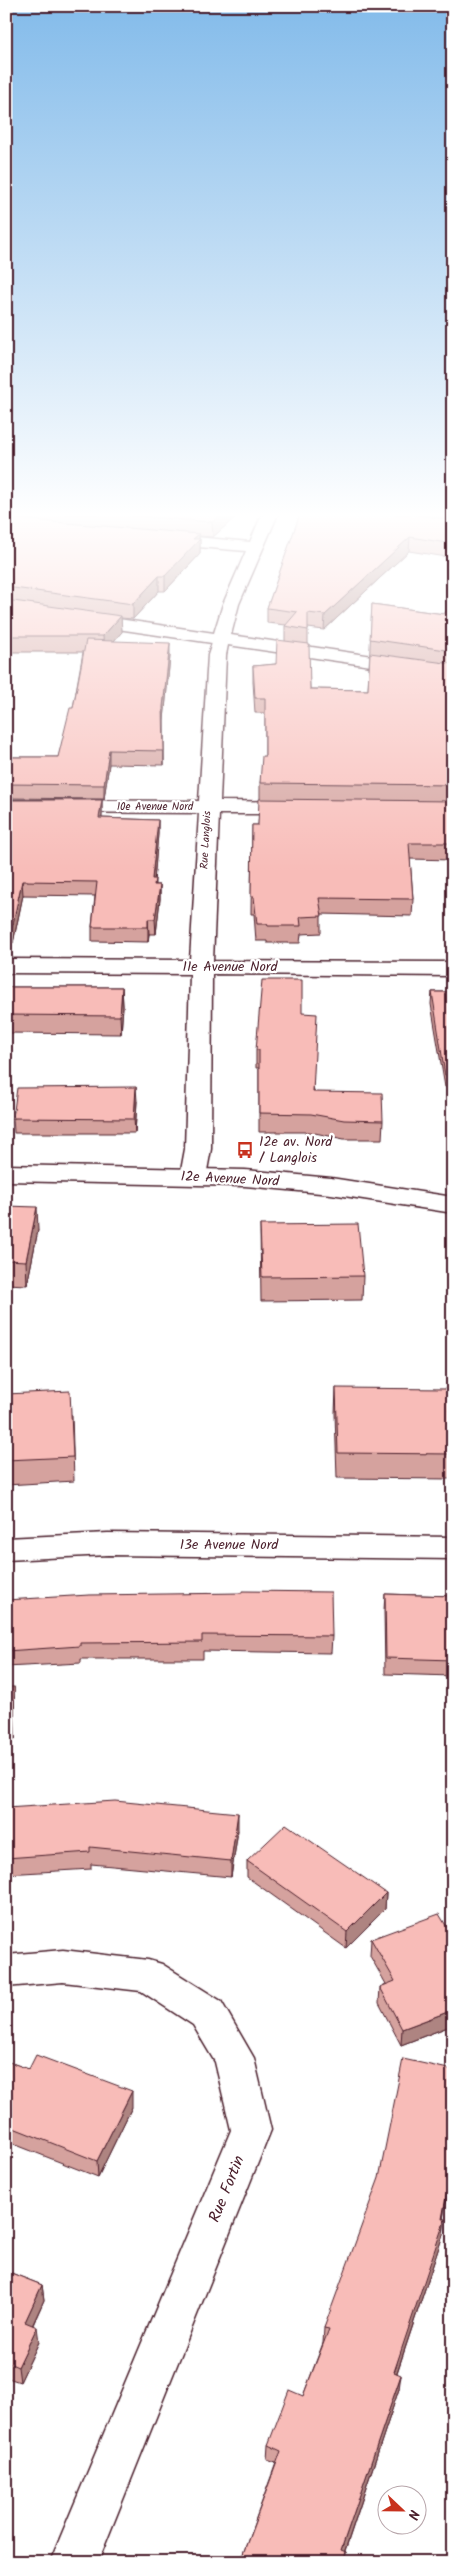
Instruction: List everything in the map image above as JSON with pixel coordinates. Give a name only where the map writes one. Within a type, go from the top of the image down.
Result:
[{"type":"street","points":[[180,634],[453,673]]},
{"type":"street","name":"Rue Langlois","points":[[193,1176],[198,1143],[200,967],[208,807],[217,655],[222,634]]},
{"type":"street","name":"10e Avenue Nord","points":[[6,806],[316,808]]},
{"type":"street","name":"11e Avenue Nord","points":[[6,966],[453,969]]},
{"type":"street","name":"12e Avenue Nord","points":[[6,1172],[193,1176],[331,1186],[453,1204]]},
{"type":"street","name":"13e Avenue Nord","points":[[6,1549],[108,1544],[453,1548]]},
{"type":"street","name":"Rue Fortin","points":[[6,1971],[63,1966],[148,1976],[207,2013],[234,2058],[251,2130],[74,2562]]},
{"type":"building","points":[[6,634],[105,634],[103,636],[6,636]]},
{"type":"building","points":[[370,634],[453,634],[453,651],[370,639]]},
{"type":"building","points":[[86,640],[170,643],[163,707],[164,751],[109,750],[104,785],[6,784],[6,757],[58,757],[70,708],[73,708]]},
{"type":"building","points":[[277,640],[309,644],[310,689],[368,690],[370,653],[453,664],[453,785],[260,783],[262,756],[265,756],[265,698],[255,698],[253,666],[276,664]]},
{"type":"building","points":[[259,799],[453,801],[453,843],[409,843],[413,899],[319,898],[322,916],[300,917],[301,926],[257,924],[254,897],[251,897],[252,825],[258,825]]},
{"type":"building","points":[[6,800],[102,800],[99,818],[158,820],[152,879],[155,879],[154,885],[160,885],[155,919],[148,919],[148,927],[92,927],[97,882],[22,881],[12,928],[6,928]]},
{"type":"building","points":[[262,980],[302,980],[302,1013],[317,1014],[313,1092],[382,1093],[383,1121],[344,1120],[311,1114],[259,1113],[259,1050],[256,1050]]},
{"type":"building","points":[[6,987],[122,987],[120,1016],[6,1015]]},
{"type":"building","points":[[432,992],[453,992],[453,1075],[445,1075]]},
{"type":"building","points":[[136,1087],[134,1119],[13,1118],[17,1088]]},
{"type":"building","points":[[6,1206],[37,1207],[26,1261],[6,1260]]},
{"type":"building","points":[[358,1224],[363,1276],[262,1277],[260,1225]]},
{"type":"building","points":[[336,1388],[448,1389],[453,1454],[338,1453]]},
{"type":"building","points":[[70,1391],[73,1457],[6,1460],[6,1394]]},
{"type":"building","points":[[242,1591],[331,1592],[332,1636],[202,1635],[202,1642],[80,1643],[80,1646],[6,1651],[6,1600],[89,1595],[242,1593]]},
{"type":"building","points":[[385,1594],[453,1596],[453,1660],[386,1658]]},
{"type":"building","points":[[6,1687],[14,1687],[14,1730],[6,1730]]},
{"type":"building","points":[[115,1801],[238,1813],[231,1861],[90,1847],[90,1852],[6,1858],[6,1808]]},
{"type":"building","points":[[286,1824],[386,1893],[347,1932],[247,1861]]},
{"type":"building","points":[[439,1914],[453,1937],[453,2010],[402,2029],[380,1987],[395,1981],[371,1939]]},
{"type":"building","points":[[36,2055],[132,2091],[97,2161],[6,2125],[6,2061],[29,2069]]},
{"type":"building","points":[[403,2059],[453,2070],[453,2158],[442,2219],[445,2219],[394,2372],[401,2375],[341,2550],[346,2552],[343,2562],[240,2562],[281,2451],[268,2445],[289,2390],[303,2396],[329,2329],[324,2328],[379,2178]]},
{"type":"building","points":[[6,2271],[42,2285],[25,2322],[37,2327],[18,2367],[6,2362]]},
{"type":"place","name":"12e av. Nord / Langlois","points":[[245,1150]]}]
